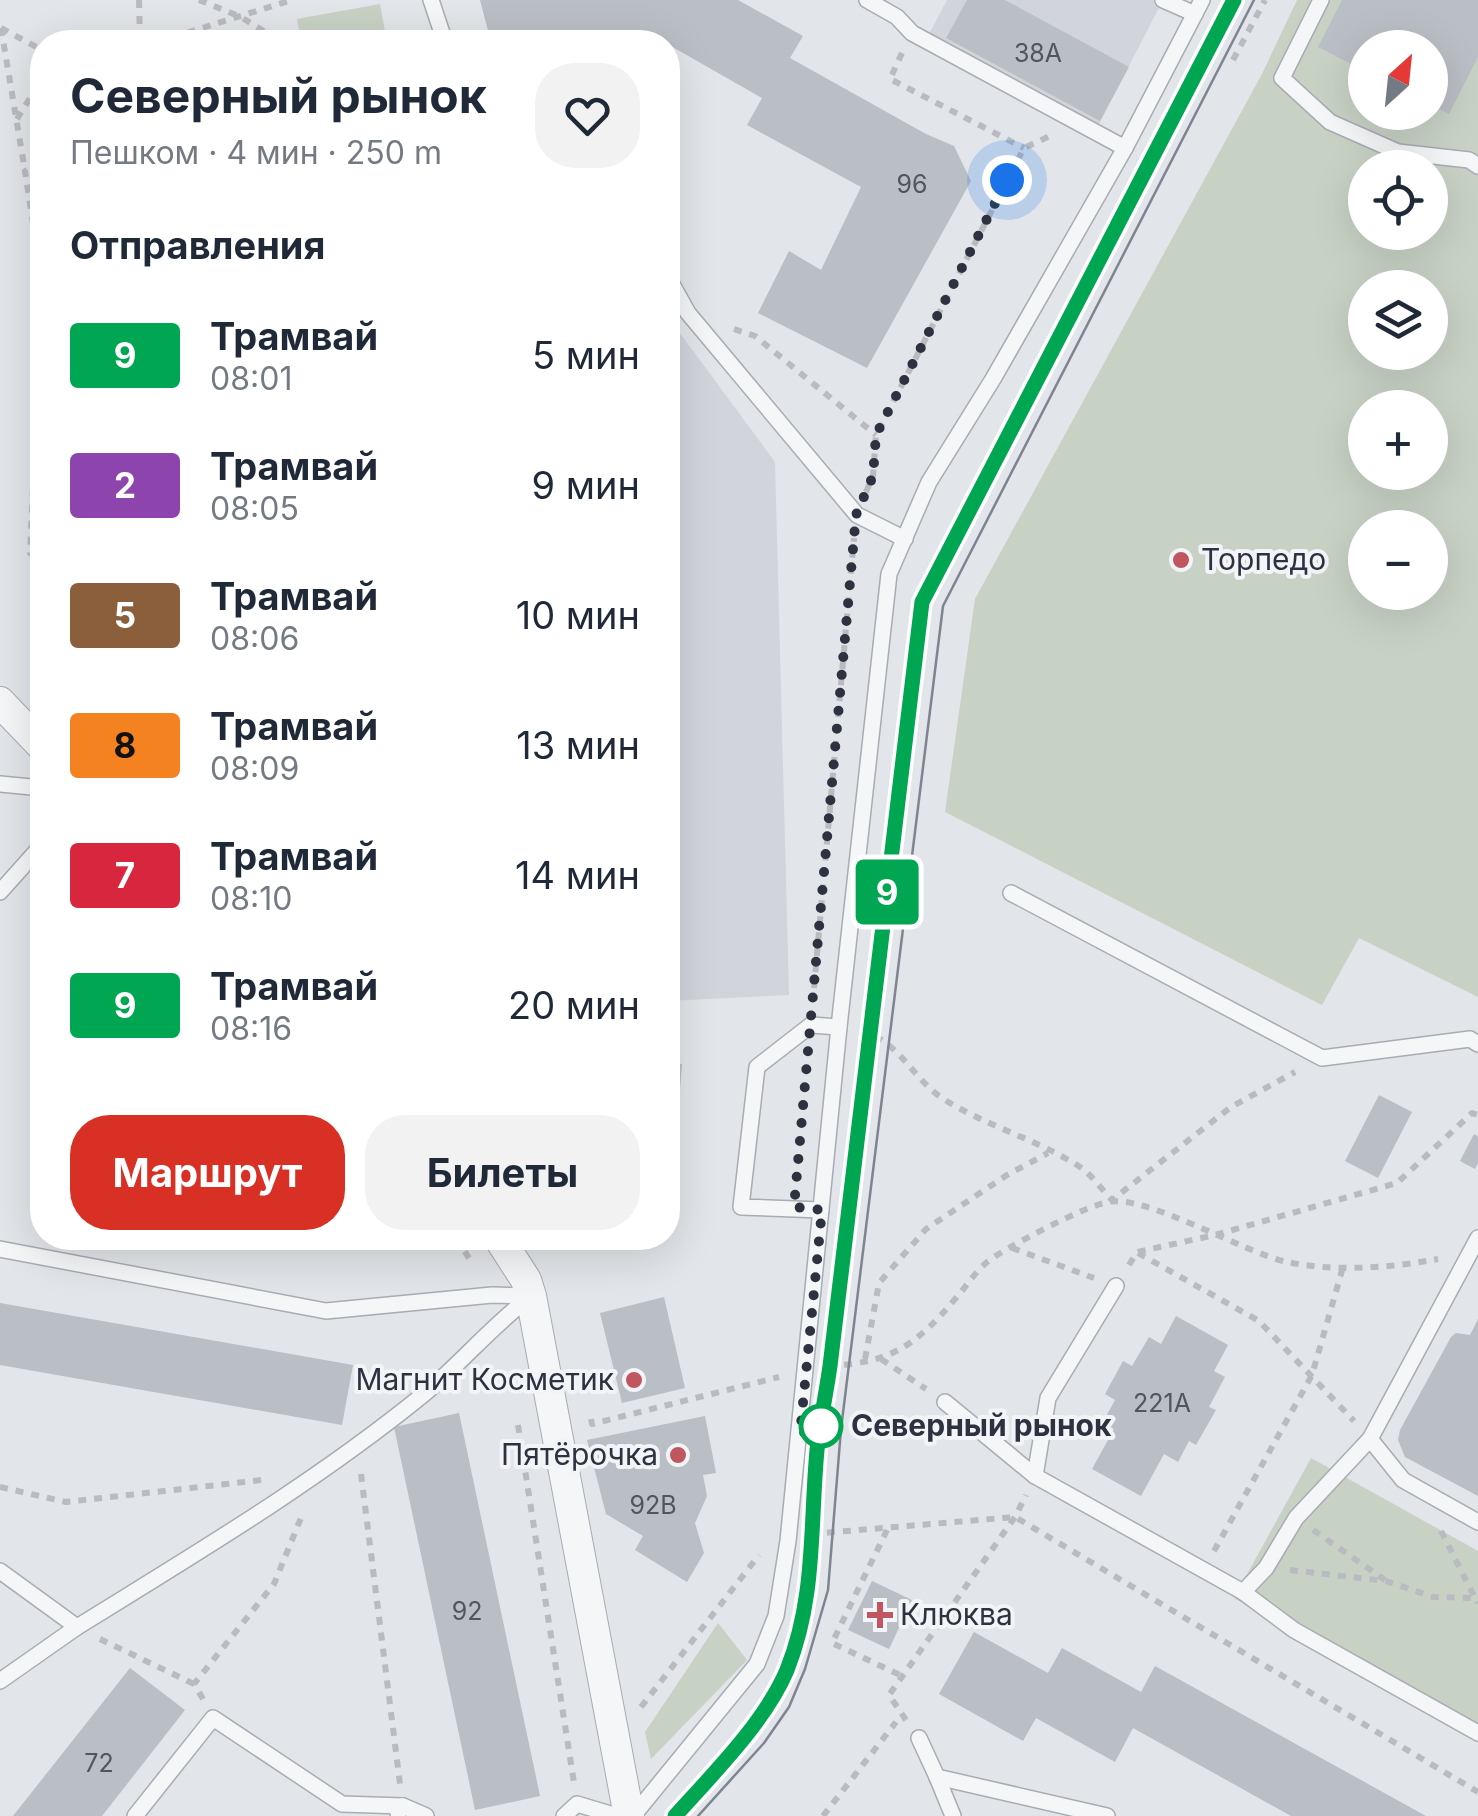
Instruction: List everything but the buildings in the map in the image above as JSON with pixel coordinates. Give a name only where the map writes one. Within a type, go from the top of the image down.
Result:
[{"type":"street","points":[[0,702],[30,733]]},
{"type":"street","points":[[507,1250],[531,1296],[631,1816]]},
{"type":"lane","points":[[431,0],[441,30]]},
{"type":"lane","points":[[867,0],[897,17],[912,34],[1125,148]]},
{"type":"lane","points":[[897,17],[906,0]]},
{"type":"lane","points":[[631,1816],[757,1664],[776,1616],[808,1363],[839,1027],[889,574],[929,482],[993,379],[1125,148],[1198,7],[1163,0]]},
{"type":"lane","points":[[1321,0],[1282,78],[1330,122],[1398,152],[1474,163],[1478,144]]},
{"type":"lane","points":[[680,299],[856,515],[904,539]]},
{"type":"lane","points":[[0,784],[30,787]]},
{"type":"lane","points":[[0,892],[30,858]]},
{"type":"lane","points":[[1011,894],[1322,1058],[1475,1036]]},
{"type":"lane","points":[[822,1210],[741,1207],[757,1066],[811,1025],[839,1027]]},
{"type":"lane","points":[[1243,1592],[1266,1568],[1296,1518],[1370,1439],[1478,1238]]},
{"type":"lane","points":[[0,1249],[326,1311],[492,1295],[531,1296]]},
{"type":"lane","points":[[1035,1476],[1048,1398],[1116,1286]]},
{"type":"lane","points":[[0,1681],[76,1627],[270,1507],[425,1393],[502,1318],[531,1296]]},
{"type":"lane","points":[[945,1402],[1035,1476],[1243,1592],[1294,1630],[1478,1733]]},
{"type":"lane","points":[[1370,1439],[1402,1480],[1478,1522]]},
{"type":"lane","points":[[0,1570],[76,1627]]},
{"type":"lane","points":[[136,1816],[213,1718],[342,1804],[426,1816]]},
{"type":"lane","points":[[918,1738],[952,1816]]},
{"type":"lane","points":[[937,1776],[1107,1816]]},
{"type":"lane","points":[[564,1816],[577,1804],[617,1816]]},
{"type":"path","points":[[138,0],[139,30]]},
{"type":"path","points":[[199,0],[262,30]]},
{"type":"path","points":[[197,30],[292,0]]},
{"type":"path","points":[[1233,60],[1265,0]]},
{"type":"path","points":[[0,28],[30,44]]},
{"type":"path","points":[[0,28],[30,204]]},
{"type":"path","points":[[890,79],[1024,148]]},
{"type":"path","points":[[16,120],[30,98]]},
{"type":"path","points":[[811,1025],[856,515],[873,476],[876,435],[1024,148],[1076,123]]},
{"type":"path","points":[[25,171],[30,169]]},
{"type":"path","points":[[688,313],[755,336],[876,435]]},
{"type":"path","points":[[839,1027],[870,1033],[902,1055],[939,1096],[1082,1168],[1112,1200],[1158,1211],[1286,1262],[1406,1265],[1470,1253]]},
{"type":"path","points":[[588,1404],[592,1424],[780,1377],[808,1363],[830,1366],[881,1359],[925,1335],[986,1262],[1087,1208],[1112,1200],[1231,1106],[1322,1058]]},
{"type":"path","points":[[1012,1248],[1116,1286],[1137,1252],[1215,1235],[1397,1183],[1472,1113],[1478,1115]]},
{"type":"path","points":[[864,1360],[879,1283],[926,1229],[1049,1152]]},
{"type":"path","points":[[464,1250],[492,1295]]},
{"type":"path","points":[[1137,1252],[1259,1321],[1370,1439]]},
{"type":"path","points":[[1203,1570],[1312,1375],[1342,1266]]},
{"type":"path","points":[[780,1377],[781,1358]]},
{"type":"path","points":[[881,1359],[945,1402]]},
{"type":"path","points":[[517,1416],[577,1804]]},
{"type":"path","points":[[357,1443],[399,1811]]},
{"type":"path","points":[[0,1487],[66,1502],[312,1476],[302,1515],[274,1584],[194,1684]]},
{"type":"path","points":[[918,1738],[889,1694],[1016,1517],[1035,1476]]},
{"type":"path","points":[[1420,1490],[1477,1600]]},
{"type":"path","points":[[788,1541],[833,1530],[887,1530],[1016,1517],[1478,1792]]},
{"type":"path","points":[[1296,1518],[1386,1580]]},
{"type":"path","points":[[887,1530],[832,1643],[900,1675]]},
{"type":"path","points":[[616,1739],[760,1554]]},
{"type":"path","points":[[1266,1568],[1386,1580],[1434,1597],[1477,1600]]},
{"type":"path","points":[[76,1627],[194,1684],[213,1718]]},
{"type":"path","points":[[823,1816],[902,1714]]},
{"type":"shaded area","points":[[947,0],[1163,0],[1097,128],[927,38]]},
{"type":"shaded area","name":"Торпедо","points":[[1297,0],[1478,0],[1478,997],[1359,938],[1322,1005],[945,812],[975,599],[1262,74]]},
{"type":"shaded area","points":[[380,4],[385,30],[299,30],[297,19]]},
{"type":"shaded area","points":[[680,333],[775,462],[789,995],[680,1000]]},
{"type":"shaded area","points":[[1311,1458],[1478,1551],[1478,1735],[1234,1598]]},
{"type":"shaded area","points":[[718,1623],[747,1660],[651,1759],[645,1732]]},
{"type":"tram line","points":[[675,1816],[766,1709],[787,1670],[803,1616],[811,1561],[817,1450],[922,602],[1234,0]]},
{"type":"tram line","name":"9","points":[[675,1816],[775,1694],[787,1669],[812,1576],[817,1447],[922,602],[1234,0]]},
{"type":"tram line","points":[[698,1816],[764,1743],[789,1707],[805,1669],[828,1590],[841,1429],[943,606],[1254,0]]},
{"type":"place","name":"Торпедо","points":[[1181,560]]},
{"type":"place","name":"Магнит Косметик","points":[[634,1380]]},
{"type":"place","name":"Северный рынок","points":[[821,1426]]},
{"type":"place","name":"Пятёрочка","points":[[678,1455]]},
{"type":"place","name":"Клюква","points":[[880,1615]]},
{"type":"route","points":[[821,1426],[800,1434],[822,1210],[794,1207],[856,515],[873,476],[876,435],[1007,180]]}]
